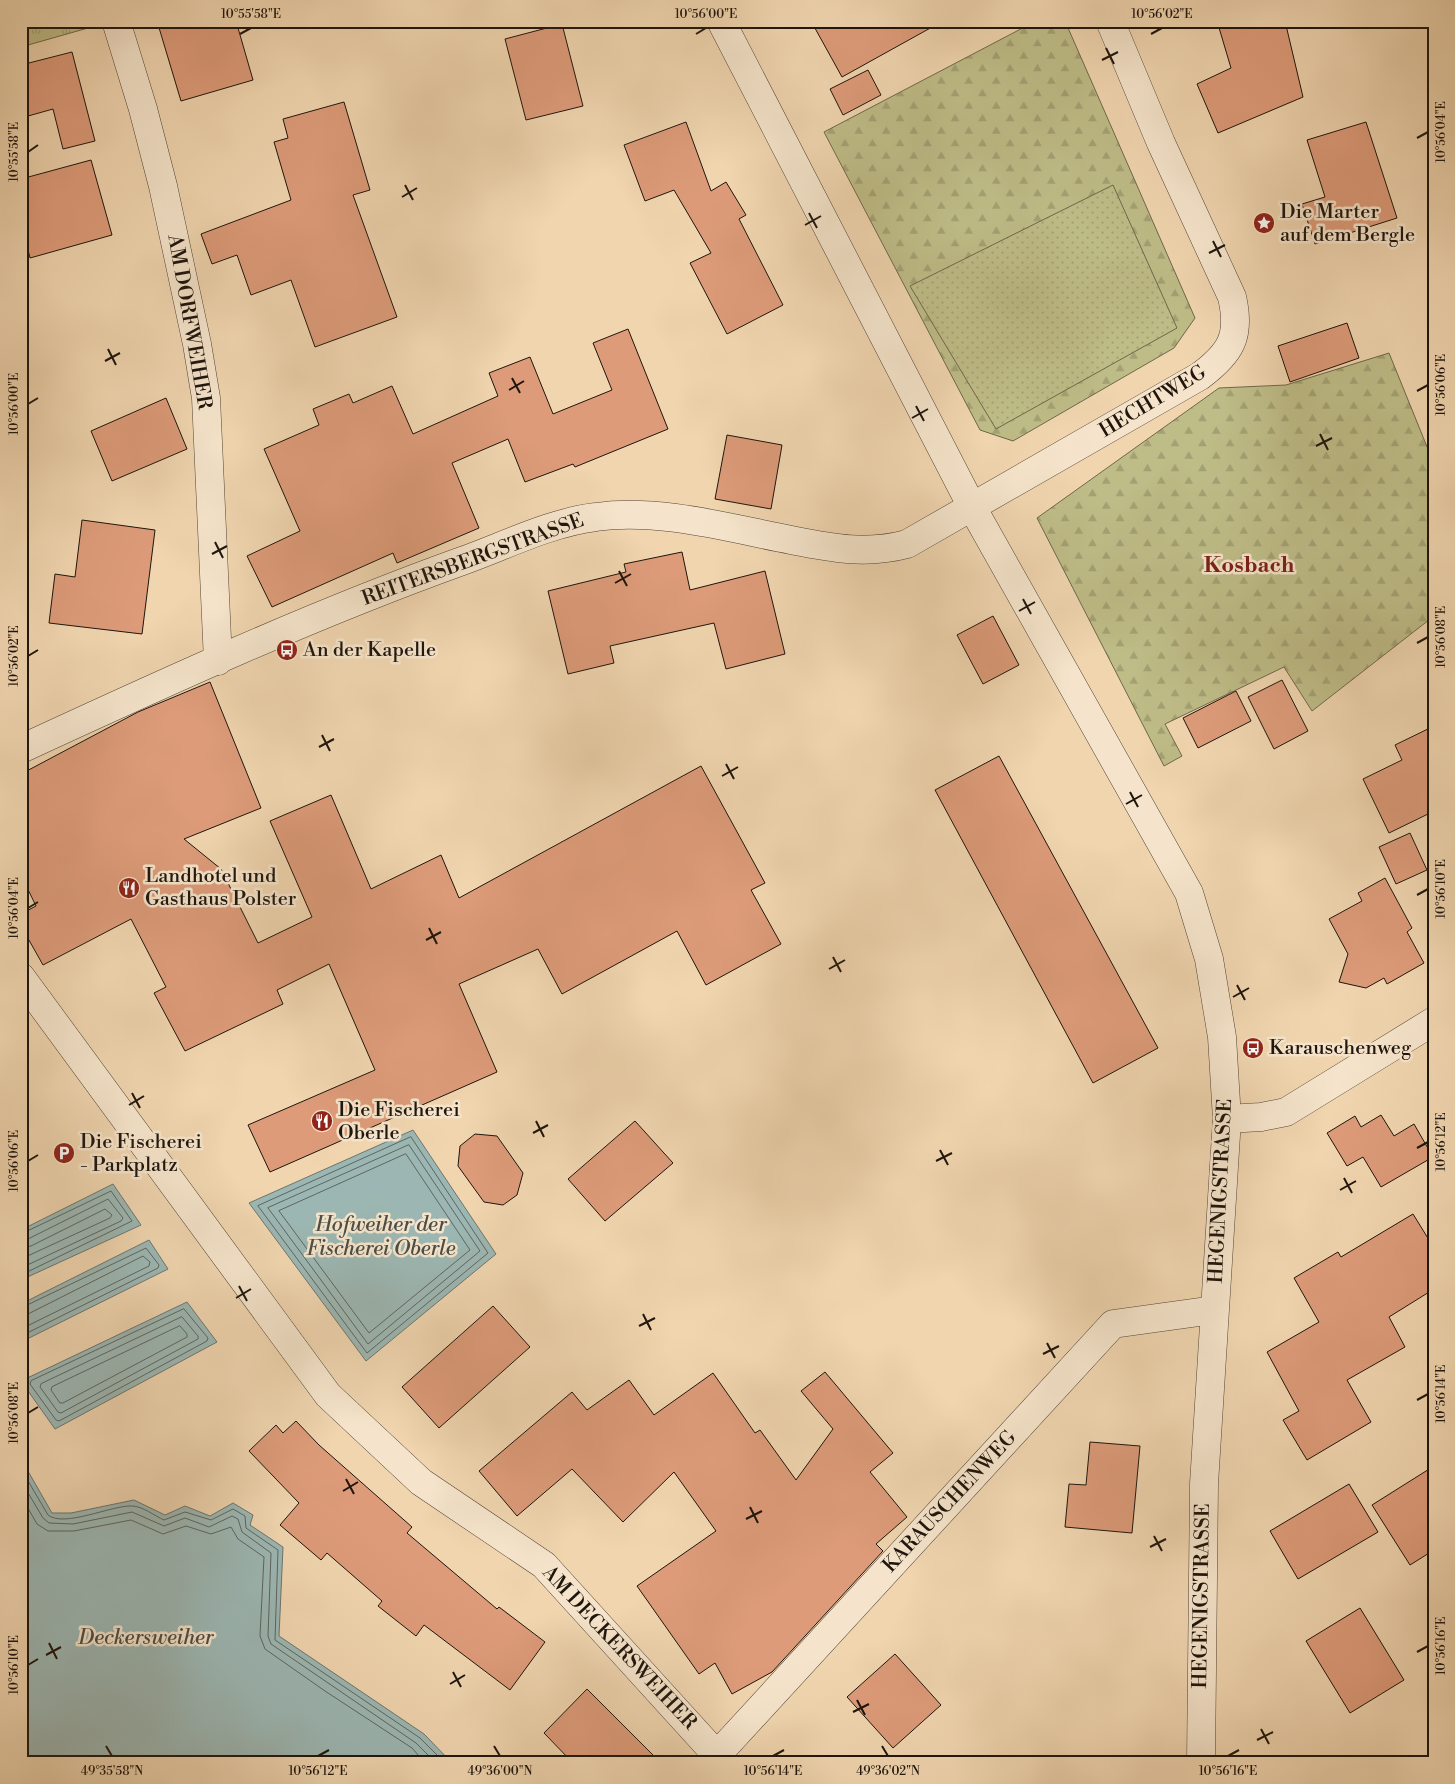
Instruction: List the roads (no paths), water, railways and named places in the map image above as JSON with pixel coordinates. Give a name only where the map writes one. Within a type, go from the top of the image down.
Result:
[{"type":"street","name":"AM DORFWEIHER","points":[[116,21],[143,109],[163,186],[197,344],[206,398],[218,661]]},
{"type":"street","name":"HEGENIGSTRASSE","points":[[721,21],[972,507],[1189,893],[1209,959],[1222,1037],[1228,1119],[1204,1484],[1201,1763]]},
{"type":"street","name":"HECHTWEG","points":[[972,507],[1200,376],[1217,364],[1229,350],[1236,332],[1236,312],[1232,297],[1161,143],[1110,21]]},
{"type":"street","name":"REITERSBERGSTRASSE","points":[[21,749],[218,661],[402,582],[556,527],[595,517],[654,515],[833,548],[882,551],[907,544],[972,507]]},
{"type":"street","name":"AM DECKERSWEIHER","points":[[21,977],[328,1395],[421,1482],[544,1564],[720,1759]]},
{"type":"street","points":[[1228,1119],[1261,1117],[1286,1112],[1434,1021]]},
{"type":"street","name":"KARAUSCHENWEG","points":[[720,1759],[1113,1324],[1214,1310]]},
{"type":"water","points":[[21,502],[28,521],[21,582]]},
{"type":"water","name":"Hofweiher der Fischerei Oberle","points":[[413,1130],[496,1254],[366,1361],[249,1203]]},
{"type":"water","points":[[113,1184],[141,1225],[21,1280],[21,1230]]},
{"type":"water","points":[[149,1240],[168,1269],[21,1342],[21,1304]]},
{"type":"water","points":[[187,1302],[217,1342],[55,1429],[21,1381]]},
{"type":"water","name":"Deckersweiher","points":[[21,1459],[52,1513],[71,1513],[134,1500],[165,1515],[185,1506],[210,1516],[233,1503],[253,1515],[250,1525],[283,1547],[279,1636],[424,1734],[452,1763],[21,1763]]},
{"type":"place","name":"Die Marter auf dem Bergle","points":[[1264,223]]},
{"type":"place","name":"An der Kapelle","points":[[287,650]]},
{"type":"place","name":"Landhotel und Gasthaus Polster","points":[[129,888]]},
{"type":"place","name":"Karauschenweg","points":[[1253,1048]]},
{"type":"place","name":"Die Fischerei Oberle","points":[[322,1121]]},
{"type":"place","name":"Die Fischerei - Parkplatz","points":[[64,1153]]},
{"type":"district","name":"Kosbach","points":[[1249,565]]}]
